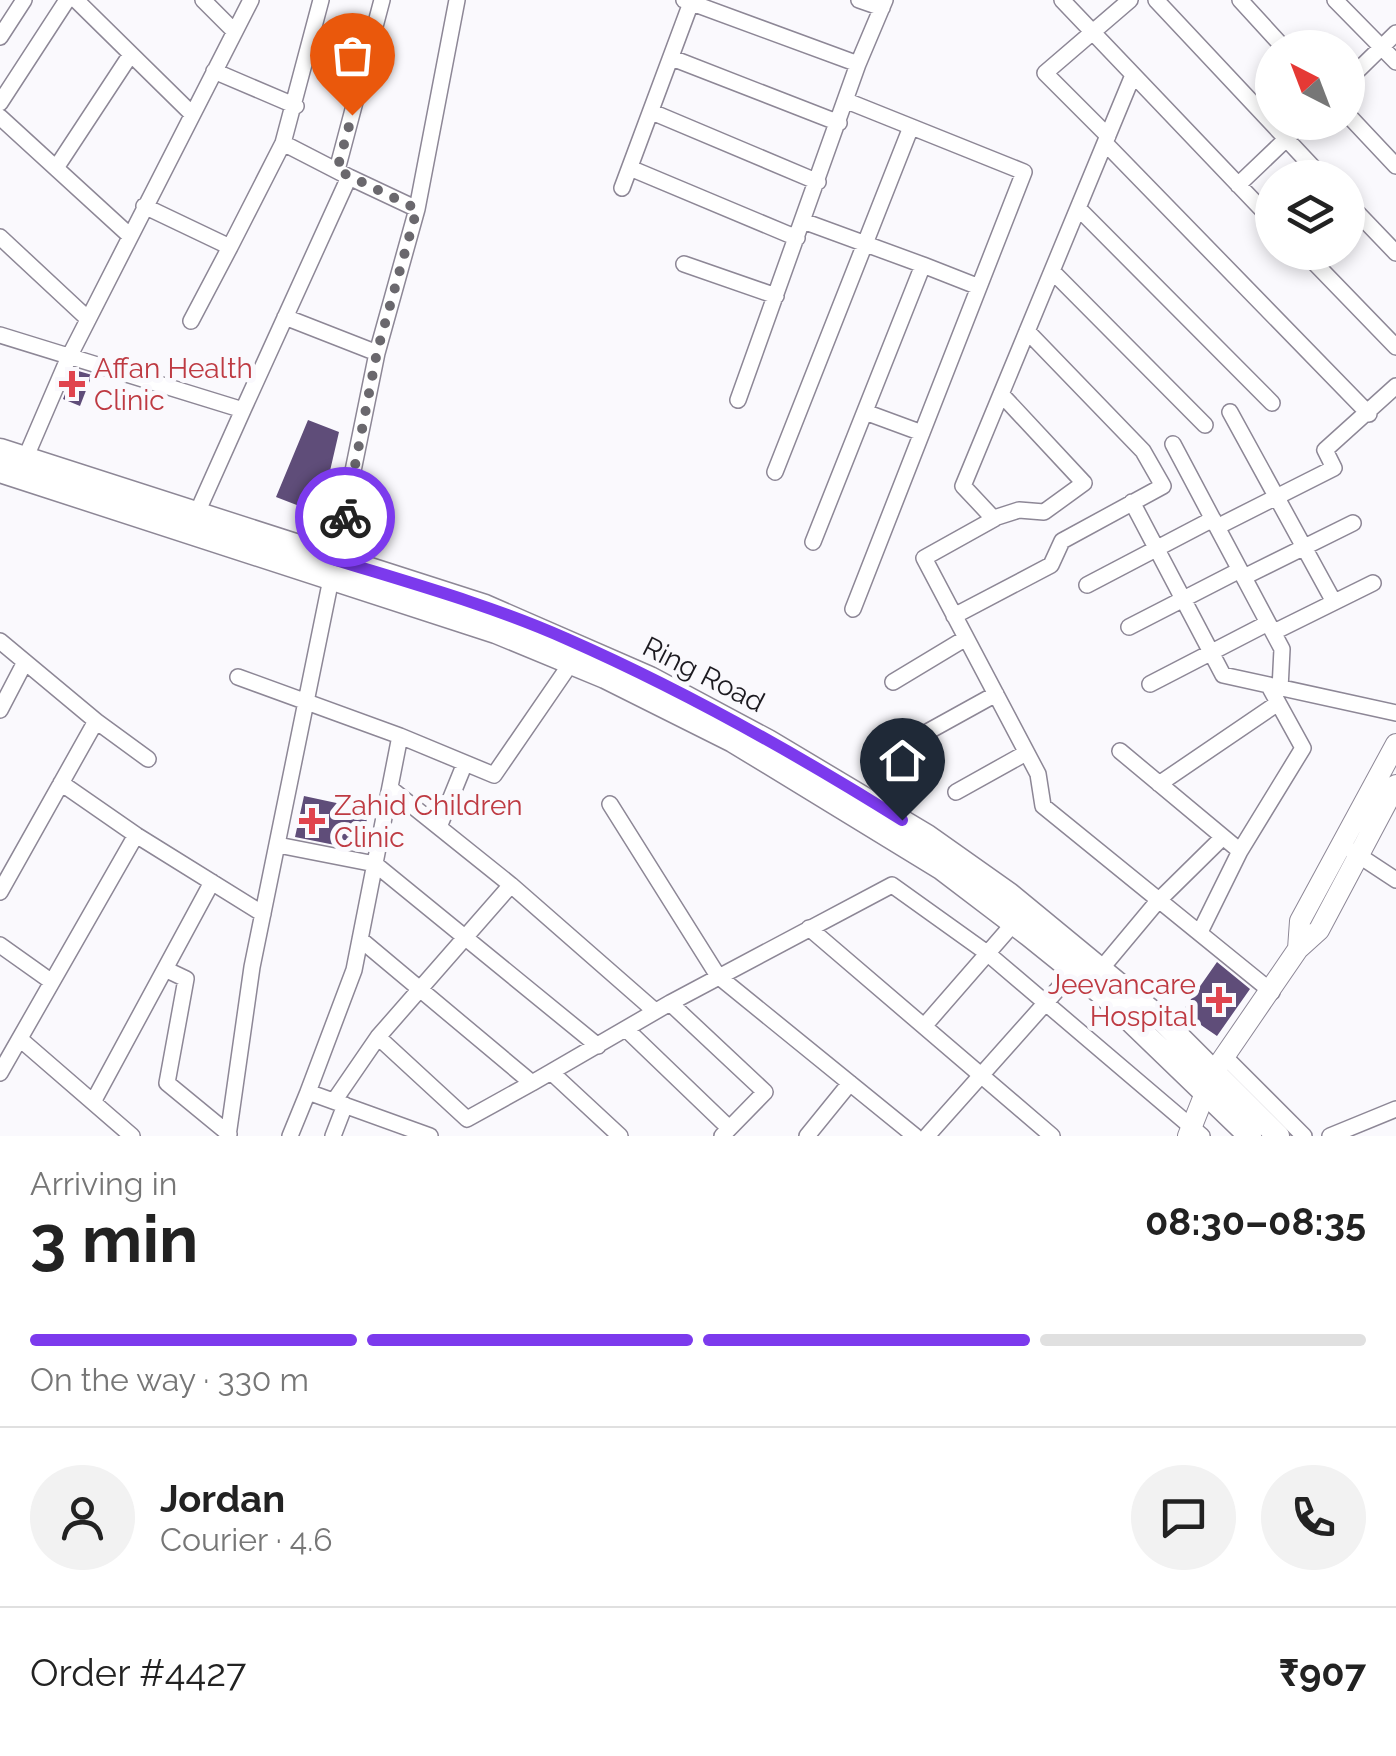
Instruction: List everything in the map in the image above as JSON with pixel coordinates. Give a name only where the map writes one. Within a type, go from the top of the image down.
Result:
[{"type":"highway","name":"Ring Road","points":[[0,450],[196,515],[496,632],[571,662],[733,742],[854,812],[940,868],[1214,1075],[1250,1136]]},
{"type":"highway","name":"Ring Road","points":[[0,471],[335,571],[485,606],[565,638],[768,740],[927,836],[1102,968],[1162,1020],[1278,1136]]},
{"type":"main road","points":[[1349,849],[1393,757]]},
{"type":"main road","points":[[1194,1133],[1214,1075],[1298,949],[1300,921],[1396,785]]},
{"type":"street","points":[[0,37],[24,0]]},
{"type":"street","points":[[0,104],[67,0]]},
{"type":"street","points":[[76,0],[192,114]]},
{"type":"street","points":[[202,0],[234,32]]},
{"type":"street","points":[[25,458],[68,359],[250,0]]},
{"type":"street","points":[[191,321],[283,144],[322,0]]},
{"type":"street","points":[[196,515],[285,317],[343,174],[382,0]]},
{"type":"street","points":[[228,1135],[263,914],[377,352],[417,209],[457,0]]},
{"type":"street","points":[[738,400],[858,64],[884,4],[859,0]]},
{"type":"street","points":[[1062,0],[1255,202]]},
{"type":"street","points":[[1130,0],[1045,73],[1369,414]]},
{"type":"street","points":[[1156,0],[1255,106]]},
{"type":"street","points":[[1240,0],[1268,30]]},
{"type":"street","points":[[1335,0],[1396,62]]},
{"type":"street","points":[[622,188],[672,58],[689,1],[858,64]]},
{"type":"street","points":[[0,4],[13,17]]},
{"type":"street","points":[[1365,64],[1396,33]]},
{"type":"street","points":[[56,168],[131,54]]},
{"type":"street","points":[[672,58],[839,123]]},
{"type":"street","points":[[214,71],[296,106]]},
{"type":"street","points":[[994,518],[963,486],[1134,75]]},
{"type":"street","points":[[847,101],[1024,172],[853,609]]},
{"type":"street","points":[[652,112],[818,182]]},
{"type":"street","points":[[0,116],[130,235]]},
{"type":"street","points":[[774,472],[911,127]]},
{"type":"street","points":[[1365,134],[1396,166]]},
{"type":"street","points":[[1238,185],[1285,140]]},
{"type":"street","points":[[1287,140],[1306,160]]},
{"type":"street","points":[[283,144],[417,209]]},
{"type":"street","points":[[630,168],[797,238]]},
{"type":"street","points":[[144,206],[230,247]]},
{"type":"street","points":[[1078,208],[1272,403]]},
{"type":"street","points":[[803,221],[979,287]]},
{"type":"street","points":[[1365,221],[1396,253]]},
{"type":"street","points":[[0,237],[88,319]]},
{"type":"street","points":[[684,264],[776,296]]},
{"type":"street","points":[[814,542],[922,265]]},
{"type":"street","points":[[1321,270],[1396,348]]},
{"type":"street","points":[[1052,271],[1205,425]]},
{"type":"street","points":[[285,317],[377,352]]},
{"type":"street","points":[[954,616],[1051,565],[1062,541],[1163,486],[1143,451],[1027,332]]},
{"type":"street","points":[[0,335],[243,410]]},
{"type":"street","points":[[1087,585],[1334,468],[1325,450],[1396,386]]},
{"type":"street","points":[[1001,394],[1084,483],[1044,512],[1019,510],[994,518],[924,558],[1038,774],[1043,806],[1272,992]]},
{"type":"street","points":[[865,412],[922,433]]},
{"type":"street","points":[[1230,412],[1334,602]]},
{"type":"street","points":[[1174,444],[1282,649],[1276,694],[1304,744],[1240,852],[1200,932]]},
{"type":"street","points":[[1132,502],[1225,676],[1276,694],[1396,713]]},
{"type":"street","points":[[1129,627],[1353,523]]},
{"type":"street","points":[[1150,684],[1211,652],[1374,583]]},
{"type":"street","points":[[893,682],[966,638]]},
{"type":"street","points":[[0,641],[148,759]]},
{"type":"street","points":[[0,710],[25,662]]},
{"type":"street","points":[[238,677],[494,775],[571,662]]},
{"type":"street","points":[[920,736],[996,694]]},
{"type":"street","points":[[1159,784],[1276,694]]},
{"type":"street","points":[[0,892],[96,721]]},
{"type":"street","points":[[290,1136],[354,970],[400,736]]},
{"type":"street","points":[[1120,751],[1240,852]]},
{"type":"street","points":[[956,792],[1026,753]]},
{"type":"street","points":[[439,827],[465,763]]},
{"type":"street","points":[[61,783],[263,914]]},
{"type":"street","points":[[390,788],[765,1092],[726,1132],[626,1030]]},
{"type":"street","points":[[610,804],[718,976],[915,1136]]},
{"type":"street","points":[[0,1074],[136,835]]},
{"type":"street","points":[[1102,968],[1157,902],[1223,837]]},
{"type":"street","points":[[278,845],[375,864],[598,1046]]},
{"type":"street","points":[[1349,849],[1396,880]]},
{"type":"street","points":[[93,1102],[212,882]]},
{"type":"street","points":[[333,1136],[340,1103],[378,1038],[463,936],[512,885]]},
{"type":"street","points":[[462,1136],[466,1118],[718,976],[892,885],[1047,1002],[1194,1133]]},
{"type":"street","points":[[926,1024],[1014,923]]},
{"type":"street","points":[[809,928],[926,1024],[1052,1136]]},
{"type":"street","points":[[360,939],[532,1082]]},
{"type":"street","points":[[0,946],[52,982]]},
{"type":"street","points":[[164,969],[186,979],[167,1083],[228,1135]]},
{"type":"street","points":[[927,1136],[1074,971]]},
{"type":"street","points":[[378,1038],[466,1118]]},
{"type":"street","points":[[20,1039],[132,1136]]},
{"type":"street","points":[[551,1072],[620,1136]]},
{"type":"street","points":[[1214,1075],[1304,1136]]},
{"type":"street","points":[[807,1136],[850,1083]]},
{"type":"street","points":[[308,1092],[430,1136]]},
{"type":"street","points":[[1330,1136],[1396,1109]]},
{"type":"building","points":[[75,370],[92,375],[80,406],[63,399]]},
{"type":"building","points":[[308,420],[339,432],[320,514],[276,497]]},
{"type":"building","points":[[304,796],[369,810],[360,850],[295,837]]},
{"type":"building","points":[[1217,962],[1250,989],[1217,1036],[1182,1012]]},
{"type":"way so far","points":[[345,517],[377,352],[417,209],[337,170],[352,115]]},
{"type":"place","name":"Affan Health Clinic","points":[[72,384]]},
{"type":"place","name":"Zahid Children Clinic","points":[[312,821]]},
{"type":"place","name":"Jeevancare Hospital","points":[[1219,1000]]},
{"type":"route","points":[[345,517],[336,560],[485,606],[565,638],[768,740],[902,820]]}]
